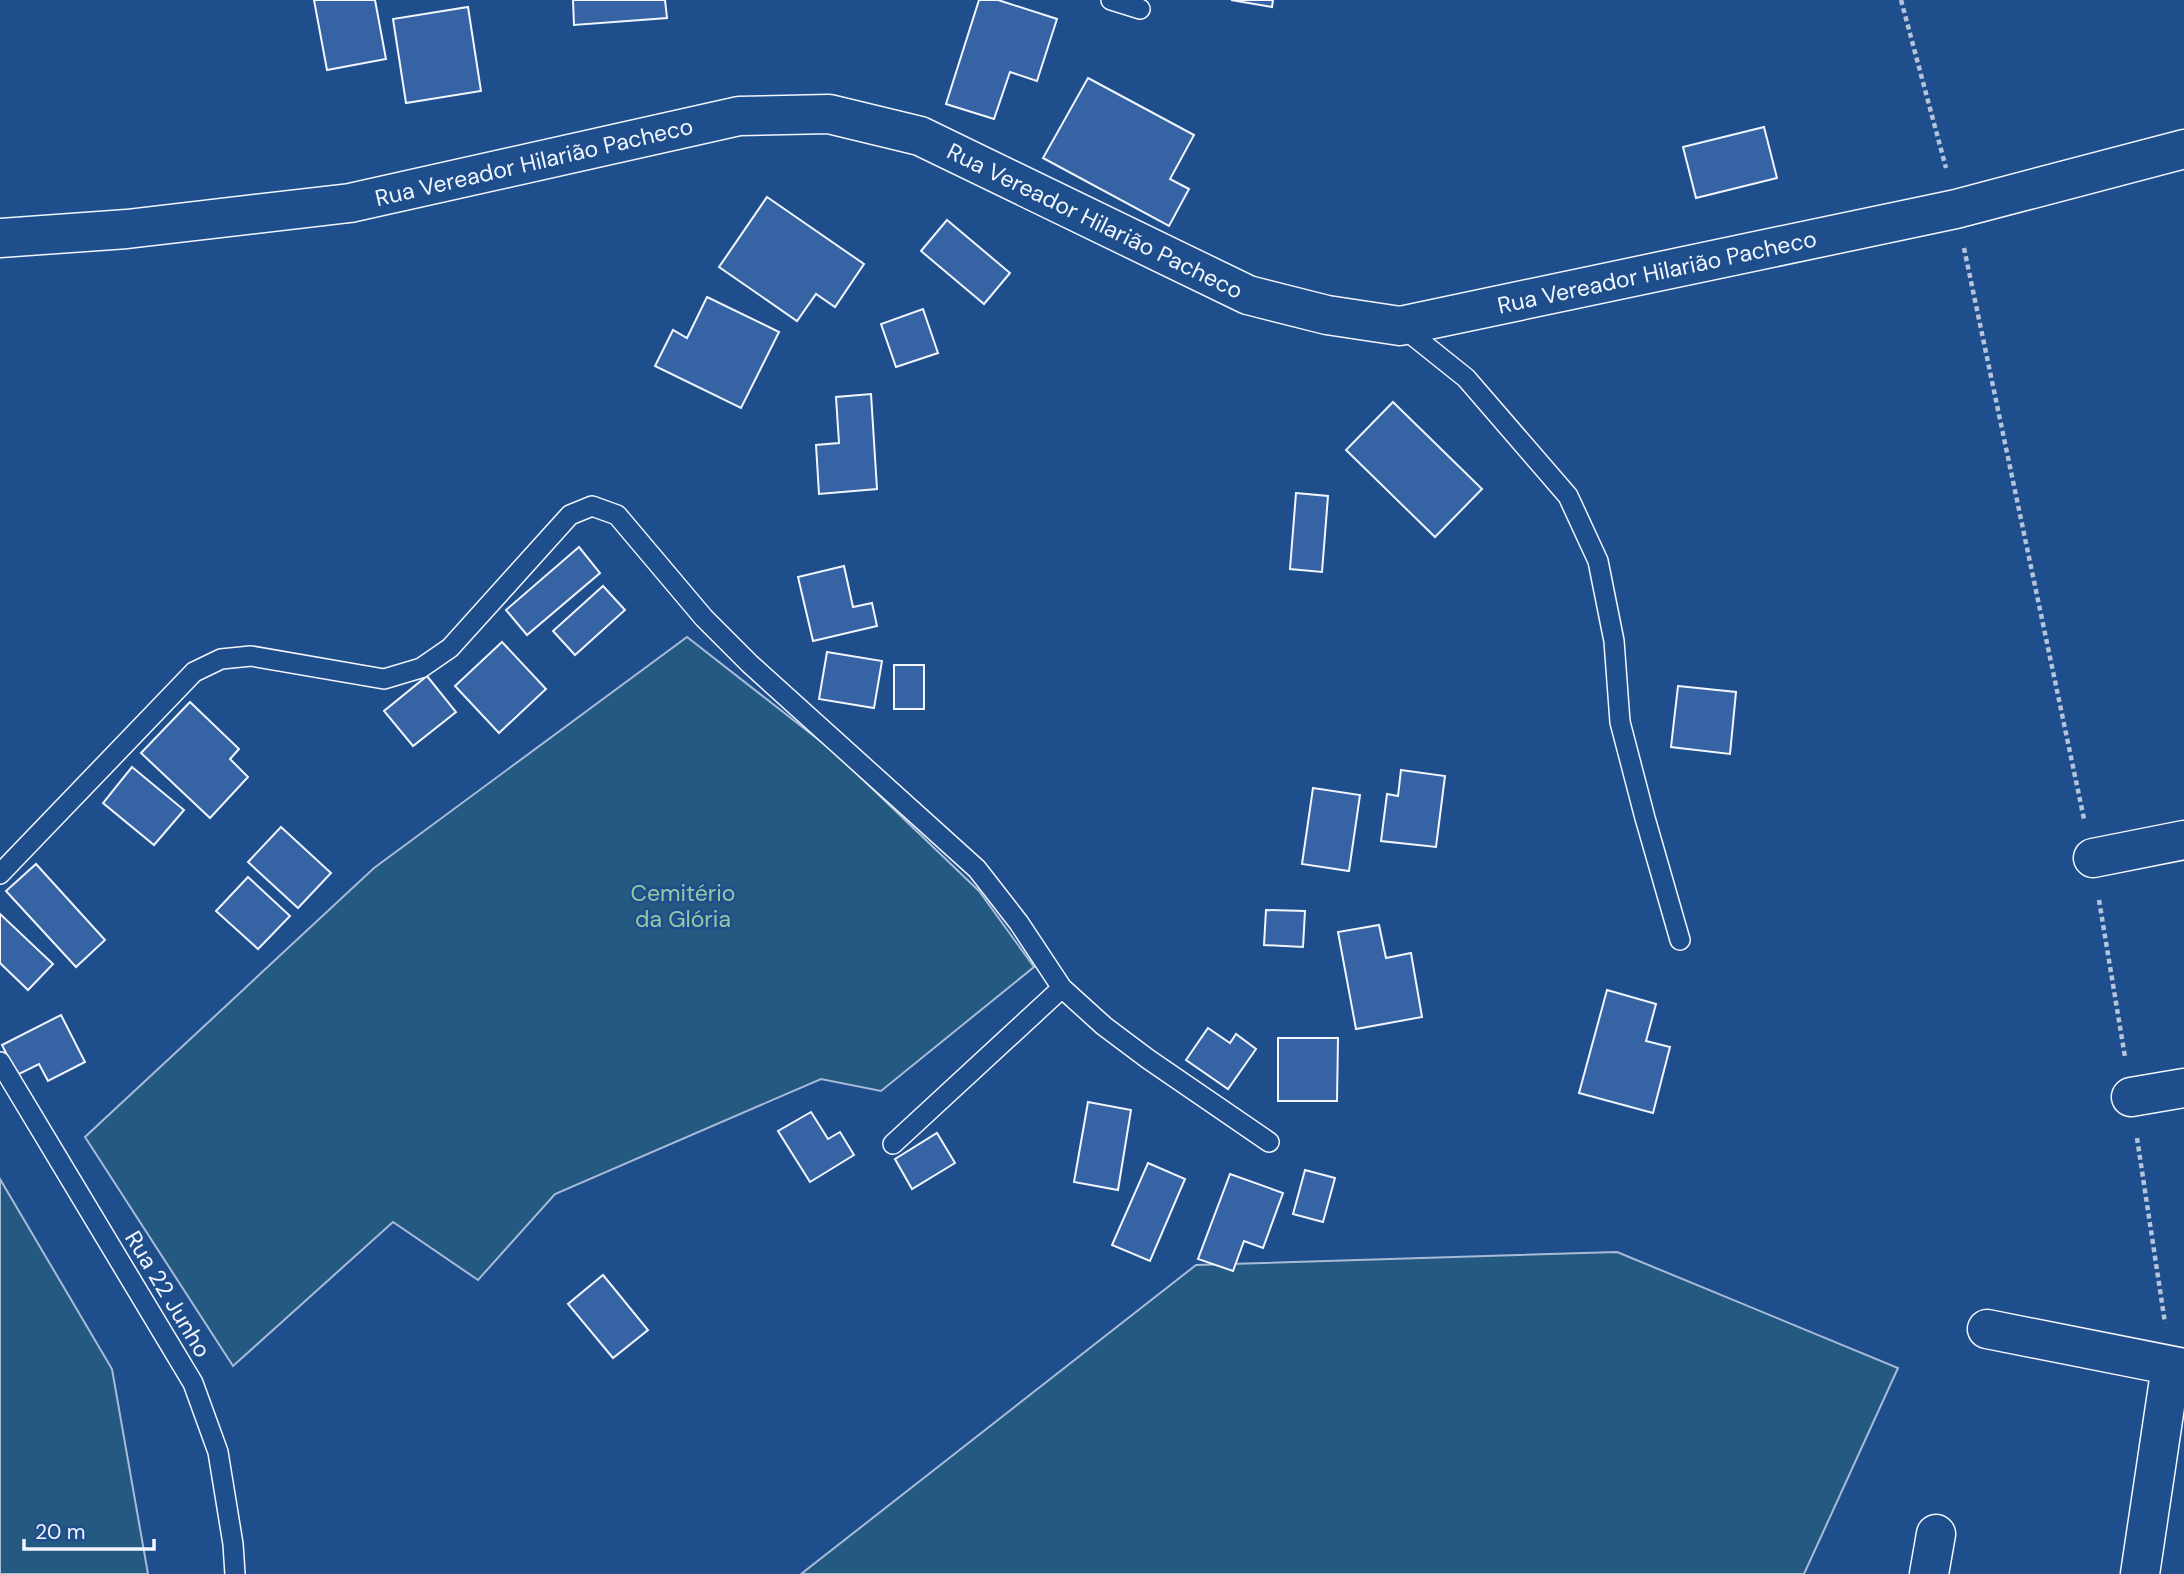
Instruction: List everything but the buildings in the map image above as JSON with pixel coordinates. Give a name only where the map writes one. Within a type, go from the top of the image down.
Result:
[{"type":"street","name":"Rua Vereador Hilarião Pacheco","points":[[0,238],[127,229],[350,202],[739,116],[829,114],[920,136],[1248,295],[1326,315],[1400,326],[1956,209],[2184,149]]},
{"type":"street","points":[[2092,858],[2184,840]]},
{"type":"street","points":[[2131,1097],[2184,1088]]},
{"type":"street","points":[[1987,1329],[2177,1367],[2140,1574]]},
{"type":"street","points":[[1929,1574],[1936,1534]]},
{"type":"lane","points":[[1111,0],[1140,9]]},
{"type":"lane","points":[[1400,326],[1466,378],[1510,428],[1568,496],[1593,550],[1598,561],[1614,641],[1620,722],[1680,940]]},
{"type":"lane","points":[[0,874],[194,672],[221,659],[251,656],[384,679],[421,668],[450,648],[570,515],[592,506],[617,515],[704,618],[750,664],[977,869],[1019,923],[1062,988],[1104,1026],[1148,1059],[1269,1142]]},
{"type":"lane","points":[[893,1144],[1062,988]]},
{"type":"lane","name":"Rua 22 Junho","points":[[0,1062],[193,1384],[218,1452],[233,1544],[235,1574]]},
{"type":"path","points":[[1901,0],[1956,209],[2092,858],[2177,1367]]},
{"type":"green space","name":"Cemitério da Glória","points":[[687,637],[833,751],[979,891],[1034,967],[881,1091],[821,1079],[555,1194],[478,1280],[393,1222],[233,1366],[85,1137],[374,868]]},
{"type":"green space","points":[[0,1179],[112,1369],[148,1574],[0,1574]]},
{"type":"green space","points":[[1617,1252],[1898,1368],[1804,1574],[801,1574],[1196,1265]]}]
